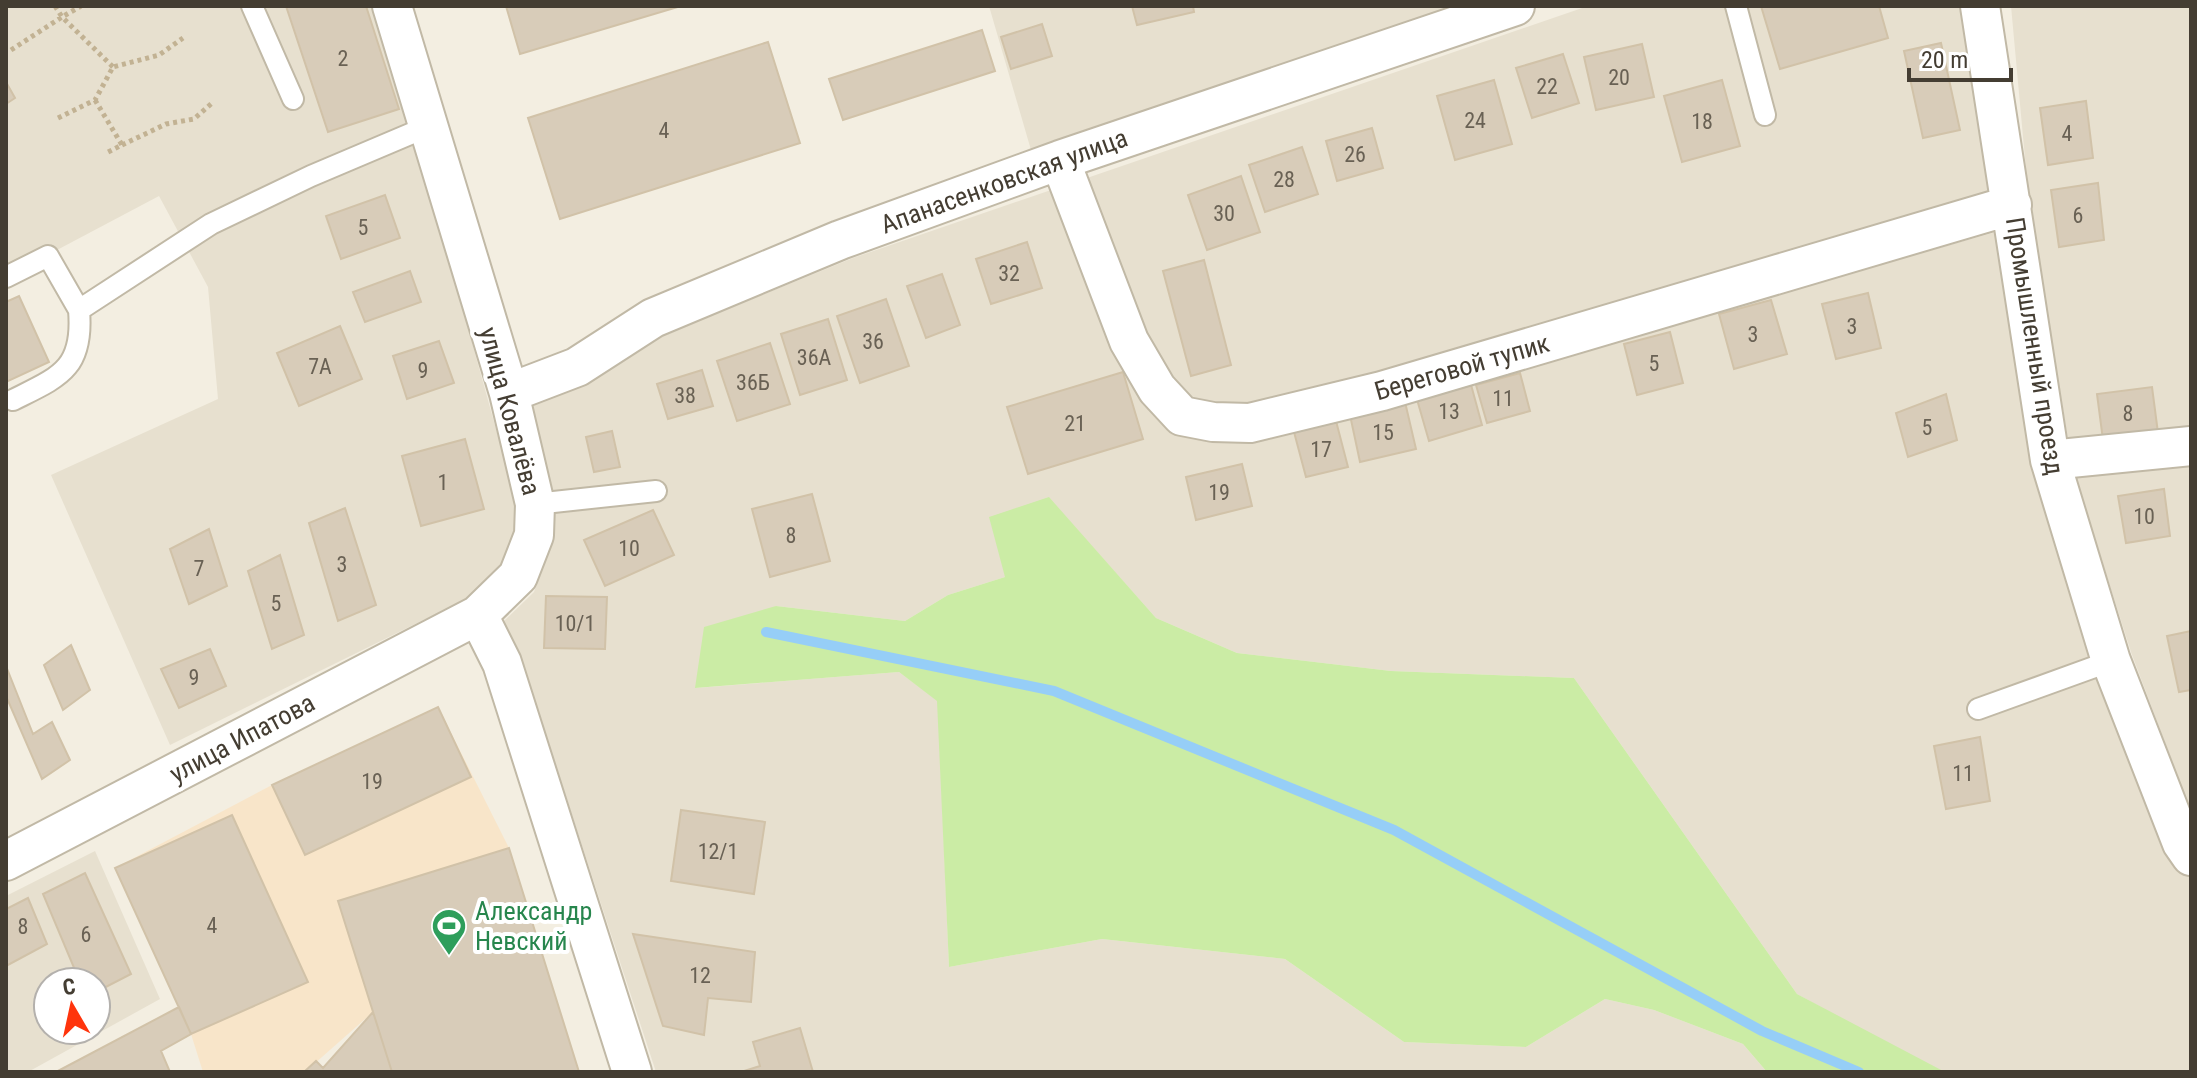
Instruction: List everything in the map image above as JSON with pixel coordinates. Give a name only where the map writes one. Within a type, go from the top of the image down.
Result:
[{"type":"street","name":"улица Ковалёва","points":[[392,6],[509,393],[535,504],[534,535],[518,576],[478,615]]},
{"type":"street","name":"Апанасенковская улица","points":[[509,393],[577,367],[653,318],[840,240],[1060,160],[1515,6]]},
{"type":"street","name":"Промышленный проезд","points":[[1980,6],[2050,460],[2111,661],[2182,843],[2191,856]]},
{"type":"street","name":"Береговой тупик","points":[[1060,160],[1129,341],[1150,377],[1182,416],[1213,422],[1250,423],[1382,391],[2012,205]]},
{"type":"street","points":[[2050,460],[2191,446]]},
{"type":"street","points":[[478,615],[502,663],[632,1072]]},
{"type":"street","name":"улица Ипатова","points":[[6,861],[478,615]]},
{"type":"lane","points":[[252,6],[293,99]]},
{"type":"lane","points":[[1736,6],[1765,115]]},
{"type":"lane","points":[[79,310],[211,224],[311,176],[429,126]]},
{"type":"lane","points":[[6,277],[48,256],[79,310],[81,329],[73,358],[61,376],[13,400]]},
{"type":"lane","points":[[535,504],[656,491]]},
{"type":"lane","points":[[1978,709],[2111,661]]},
{"type":"path","points":[[55,6],[62,17],[113,67]]},
{"type":"path","points":[[11,50],[81,6]]},
{"type":"path","points":[[58,118],[95,100],[113,67],[159,55],[183,38]]},
{"type":"path","points":[[95,100],[122,145]]},
{"type":"path","points":[[106,153],[166,124],[194,119],[212,103]]},
{"type":"shaded area","points":[[6,6],[373,6],[420,155],[519,512],[508,561],[476,594],[170,745],[51,475],[218,399],[208,287],[159,196],[6,277]]},
{"type":"shaded area","points":[[989,6],[1464,6],[1031,150]]},
{"type":"shaded area","points":[[1588,6],[1959,6],[1991,193],[1362,379],[1247,409],[1190,400],[1168,379],[1144,335],[1087,178]]},
{"type":"shaded area","points":[[2011,6],[2191,6],[2191,812],[2131,652],[2073,470],[2029,202]]},
{"type":"shaded area","points":[[1054,189],[1117,352],[1253,440],[1996,232],[2031,464],[2091,659],[2169,857],[2191,878],[2191,1072],[1945,1072],[1914,1058],[1797,994],[1574,678],[1391,671],[1237,653],[1156,618],[1049,498],[1005,577],[948,595],[905,621],[776,606],[696,688],[899,672],[938,701],[949,967],[1102,939],[1285,959],[1404,1042],[1526,1047],[1605,999],[1654,1010],[1743,1044],[1767,1072],[656,1072],[522,662],[503,622],[534,592],[554,538],[554,495],[531,403],[585,384],[663,335],[853,258]]},
{"type":"shaded area","points":[[438,707],[509,848],[339,901],[373,1012],[305,1072],[203,1072],[191,1034],[115,868],[272,785]]},
{"type":"shaded area","points":[[95,851],[160,999],[112,1026],[112,966],[32,966],[32,1046],[75,1046],[28,1072],[6,1072],[6,896]]},
{"type":"green space","points":[[1049,497],[1156,618],[1237,653],[1391,671],[1574,678],[1797,994],[1945,1072],[1767,1072],[1743,1044],[1654,1010],[1605,999],[1526,1047],[1404,1042],[1285,959],[1102,939],[949,967],[937,701],[899,672],[695,688],[704,627],[776,606],[905,621],[948,595],[1005,577],[989,517]]},
{"type":"building","points":[[286,6],[366,6],[399,109],[328,132]]},
{"type":"building","points":[[506,6],[681,6],[520,54]]},
{"type":"building","points":[[1132,6],[1193,6],[1194,12],[1137,25]]},
{"type":"building","points":[[1761,6],[1879,6],[1888,38],[1780,69]]},
{"type":"building","points":[[1042,24],[1052,56],[1011,69],[1001,37]]},
{"type":"building","points":[[982,30],[995,71],[843,120],[829,79]]},
{"type":"building","points":[[768,42],[800,143],[560,219],[528,118]]},
{"type":"building","points":[[1941,43],[1960,130],[1923,138],[1904,51]]},
{"type":"building","points":[[1642,44],[1654,97],[1596,110],[1584,57]]},
{"type":"building","points":[[1563,54],[1579,103],[1532,118],[1516,68]]},
{"type":"building","points":[[1494,80],[1512,144],[1455,160],[1437,96]]},
{"type":"building","points":[[1722,80],[1740,146],[1682,162],[1664,96]]},
{"type":"building","points":[[6,82],[15,98],[6,104]]},
{"type":"building","points":[[2086,101],[2093,158],[2048,165],[2040,108]]},
{"type":"building","points":[[1372,128],[1383,168],[1337,181],[1326,141]]},
{"type":"building","points":[[1302,147],[1318,194],[1265,212],[1249,165]]},
{"type":"building","points":[[1241,176],[1260,232],[1207,250],[1188,195]]},
{"type":"building","points":[[2098,183],[2104,240],[2059,247],[2051,190]]},
{"type":"building","points":[[385,195],[400,238],[341,259],[326,216]]},
{"type":"building","points":[[1027,242],[1042,288],[991,304],[976,259]]},
{"type":"building","points":[[1204,260],[1231,365],[1191,376],[1163,271]]},
{"type":"building","points":[[410,271],[421,302],[365,322],[353,292]]},
{"type":"building","points":[[942,274],[960,325],[926,338],[907,286]]},
{"type":"building","points":[[1868,293],[1881,348],[1836,359],[1822,304]]},
{"type":"building","points":[[19,296],[49,362],[6,382],[6,302]]},
{"type":"building","points":[[886,299],[909,366],[860,383],[837,316]]},
{"type":"building","points":[[1771,300],[1787,354],[1734,369],[1719,314]]},
{"type":"building","points":[[828,319],[847,380],[800,395],[781,334]]},
{"type":"building","points":[[340,326],[362,379],[299,406],[277,353]]},
{"type":"building","points":[[1670,332],[1683,383],[1637,395],[1624,344]]},
{"type":"building","points":[[439,341],[454,383],[407,399],[393,356]]},
{"type":"building","points":[[770,343],[790,404],[737,421],[717,361]]},
{"type":"building","points":[[702,370],[713,406],[668,419],[657,384]]},
{"type":"building","points":[[1123,372],[1143,439],[1028,474],[1007,407]]},
{"type":"building","points":[[1520,373],[1530,411],[1487,423],[1476,385]]},
{"type":"building","points":[[1470,381],[1482,425],[1429,441],[1416,396]]},
{"type":"building","points":[[2152,387],[2158,433],[2103,440],[2097,394]]},
{"type":"building","points":[[1946,394],[1957,440],[1908,457],[1896,413]]},
{"type":"building","points":[[1405,402],[1416,449],[1360,462],[1350,415]]},
{"type":"building","points":[[1336,421],[1348,467],[1306,477],[1294,432]]},
{"type":"building","points":[[612,431],[620,467],[594,472],[586,437]]},
{"type":"building","points":[[465,439],[484,509],[421,526],[402,456]]},
{"type":"building","points":[[1242,464],[1252,506],[1196,520],[1186,477]]},
{"type":"building","points":[[2164,489],[2170,536],[2126,543],[2118,496]]},
{"type":"building","points":[[812,494],[830,561],[770,577],[752,509]]},
{"type":"building","points":[[345,508],[376,605],[338,621],[309,523]]},
{"type":"building","points":[[653,510],[674,555],[605,586],[584,540]]},
{"type":"building","points":[[209,529],[227,586],[189,604],[170,549]]},
{"type":"building","points":[[280,555],[304,635],[272,649],[248,571]]},
{"type":"building","points":[[546,596],[607,597],[605,649],[544,648]]},
{"type":"building","points":[[2191,631],[2191,690],[2179,692],[2167,636]]},
{"type":"building","points":[[71,645],[90,690],[63,710],[44,665]]},
{"type":"building","points":[[210,649],[226,686],[179,708],[161,669]]},
{"type":"building","points":[[6,666],[33,734],[52,722],[70,760],[42,779],[6,696]]},
{"type":"building","points":[[438,707],[471,777],[305,855],[272,785]]},
{"type":"building","points":[[1980,737],[1990,801],[1946,809],[1934,746]]},
{"type":"building","points":[[681,810],[765,822],[754,894],[671,881]]},
{"type":"building","points":[[232,815],[308,982],[191,1034],[115,868]]},
{"type":"building","name":"Александр Невский","points":[[509,848],[579,1072],[392,1072],[338,901]]},
{"type":"building","points":[[85,873],[131,974],[112,984],[112,966],[73,966],[43,894]]},
{"type":"building","points":[[28,898],[47,944],[6,966],[6,909]]},
{"type":"building","points":[[633,934],[755,952],[751,1002],[708,998],[704,1035],[663,1026]]},
{"type":"building","points":[[179,1007],[191,1034],[161,1051],[170,1072],[56,1072],[105,1046],[112,1046],[112,1042]]},
{"type":"building","points":[[373,1012],[392,1072],[304,1072],[316,1061],[323,1068]]},
{"type":"building","points":[[800,1028],[813,1072],[741,1072],[760,1066],[753,1042]]},
{"type":"waterway","points":[[766,632],[1054,691],[1394,830],[1762,1031],[1859,1072]]},
{"type":"place","name":"Александр Невский","points":[[449,957]]}]
